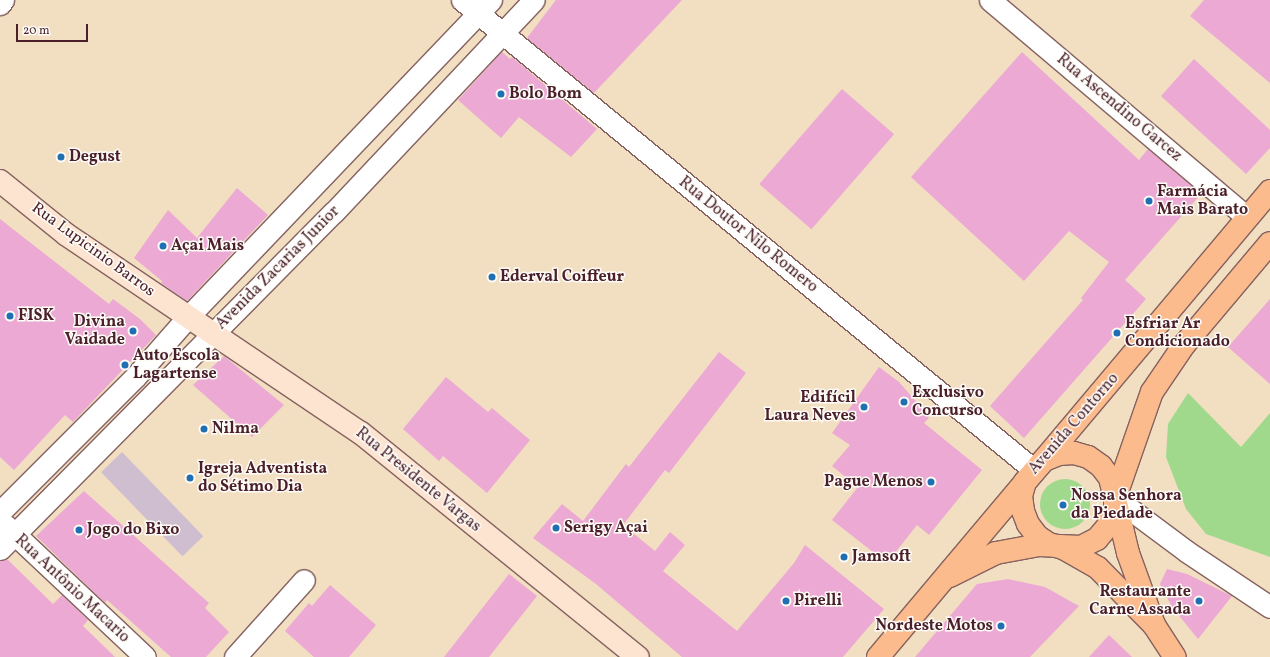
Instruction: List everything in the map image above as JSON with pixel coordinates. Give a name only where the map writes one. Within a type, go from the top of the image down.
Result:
[{"type":"main road","name":"Rua Lupicinio Barros","points":[[0,181],[68,235],[187,318]]},
{"type":"main road","name":"Avenida Contorno","points":[[878,657],[941,580],[1270,191]]},
{"type":"main road","points":[[941,580],[996,553],[1039,545],[1063,548],[1081,547],[1096,539],[1108,526],[1115,509],[1115,498],[1152,392],[1184,345],[1270,243]]},
{"type":"main road","name":"Rua Presidente Vargas","points":[[187,318],[214,332],[361,433],[638,657]]},
{"type":"main road","points":[[1154,625],[1098,568],[1063,548],[1049,544],[1037,536],[1028,524],[1021,496],[1025,482],[1044,460],[1058,454],[1074,453],[1088,457],[1100,466],[1110,478],[1128,553],[1154,625],[1172,655]]},
{"type":"street","points":[[0,4],[3,0]]},
{"type":"street","name":"Rua Doutor Nilo Romero","points":[[462,0],[485,6],[503,34],[1034,470]]},
{"type":"street","name":"Avenida Zacarias Junior","points":[[0,549],[334,212],[534,0]]},
{"type":"street","name":"Rua Ascendino Garcez","points":[[990,0],[1247,217]]},
{"type":"street","name":"Avenida Zacarias Junior","points":[[0,512],[136,376],[187,318],[485,6]]},
{"type":"street","points":[[1115,498],[1186,551],[1270,608]]},
{"type":"street","name":"Rua Antônio Macario","points":[[0,520],[145,657]]},
{"type":"street","points":[[235,657],[304,580]]},
{"type":"shaded area","points":[[122,452],[203,536],[182,556],[101,472]]},
{"type":"green space","points":[[1188,393],[1241,447],[1270,413],[1270,557],[1206,534],[1186,509],[1166,457],[1168,424]]},
{"type":"green space","points":[[1060,479],[1070,479],[1083,486],[1090,499],[1090,509],[1083,522],[1070,529],[1060,529],[1051,525],[1044,518],[1040,509],[1040,499],[1044,490],[1051,483]]},
{"type":"building","points":[[556,0],[682,0],[594,93],[527,38]]},
{"type":"building","points":[[1204,0],[1270,0],[1270,83],[1190,16]]},
{"type":"building","points":[[502,52],[510,59],[512,57],[597,129],[571,157],[519,117],[501,138],[458,100]]},
{"type":"building","points":[[1022,52],[1139,160],[1148,149],[1201,194],[1125,280],[1146,299],[1024,438],[990,406],[1083,300],[1081,298],[1109,262],[1069,231],[1024,281],[911,177]]},
{"type":"building","points":[[1194,59],[1270,130],[1270,148],[1246,174],[1161,96]]},
{"type":"building","points":[[842,89],[894,134],[811,229],[759,184]]},
{"type":"building","points":[[237,188],[268,215],[187,301],[161,283],[162,281],[134,258],[168,210],[197,238]]},
{"type":"building","points":[[0,219],[109,304],[113,299],[140,319],[156,335],[73,422],[65,415],[14,470],[0,457]]},
{"type":"building","points":[[1270,299],[1270,384],[1228,347]]},
{"type":"building","points":[[719,352],[746,373],[669,473],[665,470],[623,525],[655,551],[670,532],[685,545],[663,571],[737,631],[794,563],[805,545],[884,609],[843,657],[682,657],[596,584],[533,538],[562,504],[583,521],[626,464],[629,467]]},
{"type":"building","points":[[224,356],[284,405],[252,437],[193,385]]},
{"type":"building","points":[[879,367],[899,382],[919,405],[929,418],[924,423],[982,470],[929,535],[917,525],[887,563],[832,520],[858,487],[832,466],[850,445],[832,433]]},
{"type":"building","points":[[446,377],[488,412],[492,408],[530,440],[487,493],[443,456],[439,461],[403,429]]},
{"type":"building","points":[[84,491],[209,603],[205,608],[229,632],[206,657],[171,657],[107,600],[105,603],[36,536]]},
{"type":"building","points":[[7,559],[53,604],[62,595],[88,620],[83,626],[115,657],[0,657],[0,561]]},
{"type":"building","name":"Restaurante Carne Assada","points":[[1167,569],[1187,574],[1232,596],[1198,639],[1172,607],[1160,584]]},
{"type":"building","points":[[509,574],[537,596],[489,657],[444,657]]},
{"type":"building","name":"Nordeste Motos","points":[[1008,579],[1045,587],[1079,606],[1030,657],[915,657],[977,584]]},
{"type":"building","points":[[330,585],[376,625],[349,657],[314,657],[285,631],[309,603],[312,606]]},
{"type":"building","points":[[1109,635],[1132,657],[1089,657]]},
{"type":"place","name":"Bolo Bom","points":[[501,94]]},
{"type":"place","name":"Degust","points":[[61,157]]},
{"type":"place","name":"Farmácia Mais Barato","points":[[1149,201]]},
{"type":"place","name":"Açai Mais","points":[[163,246]]},
{"type":"place","name":"Ederval Coiffeur","points":[[492,277]]},
{"type":"place","name":"FISK","points":[[10,316]]},
{"type":"place","name":"Divina Vaidade","points":[[133,331]]},
{"type":"place","name":"Esfriar Ar Condicionado","points":[[1117,333]]},
{"type":"place","name":"Auto Escola Lagartense","points":[[125,365]]},
{"type":"place","name":"Exclusivo Concurso","points":[[904,402]]},
{"type":"place","name":"Edifícil Laura Neves","points":[[864,407]]},
{"type":"place","name":"Nilma","points":[[204,429]]},
{"type":"place","name":"Igreja Adventista do Sétimo Dia","points":[[190,478]]},
{"type":"place","name":"Pague Menos","points":[[931,482]]},
{"type":"place","name":"Nossa Senhora da Piedade","points":[[1063,505]]},
{"type":"place","name":"Serigy Açai","points":[[556,528]]},
{"type":"place","name":"Jogo do Bixo","points":[[79,530]]},
{"type":"place","name":"Jamsoft","points":[[844,557]]},
{"type":"place","name":"Pirelli","points":[[786,601]]},
{"type":"place","name":"Restaurante Carne Assada","points":[[1199,601]]},
{"type":"place","name":"Nordeste Motos","points":[[1001,626]]}]
